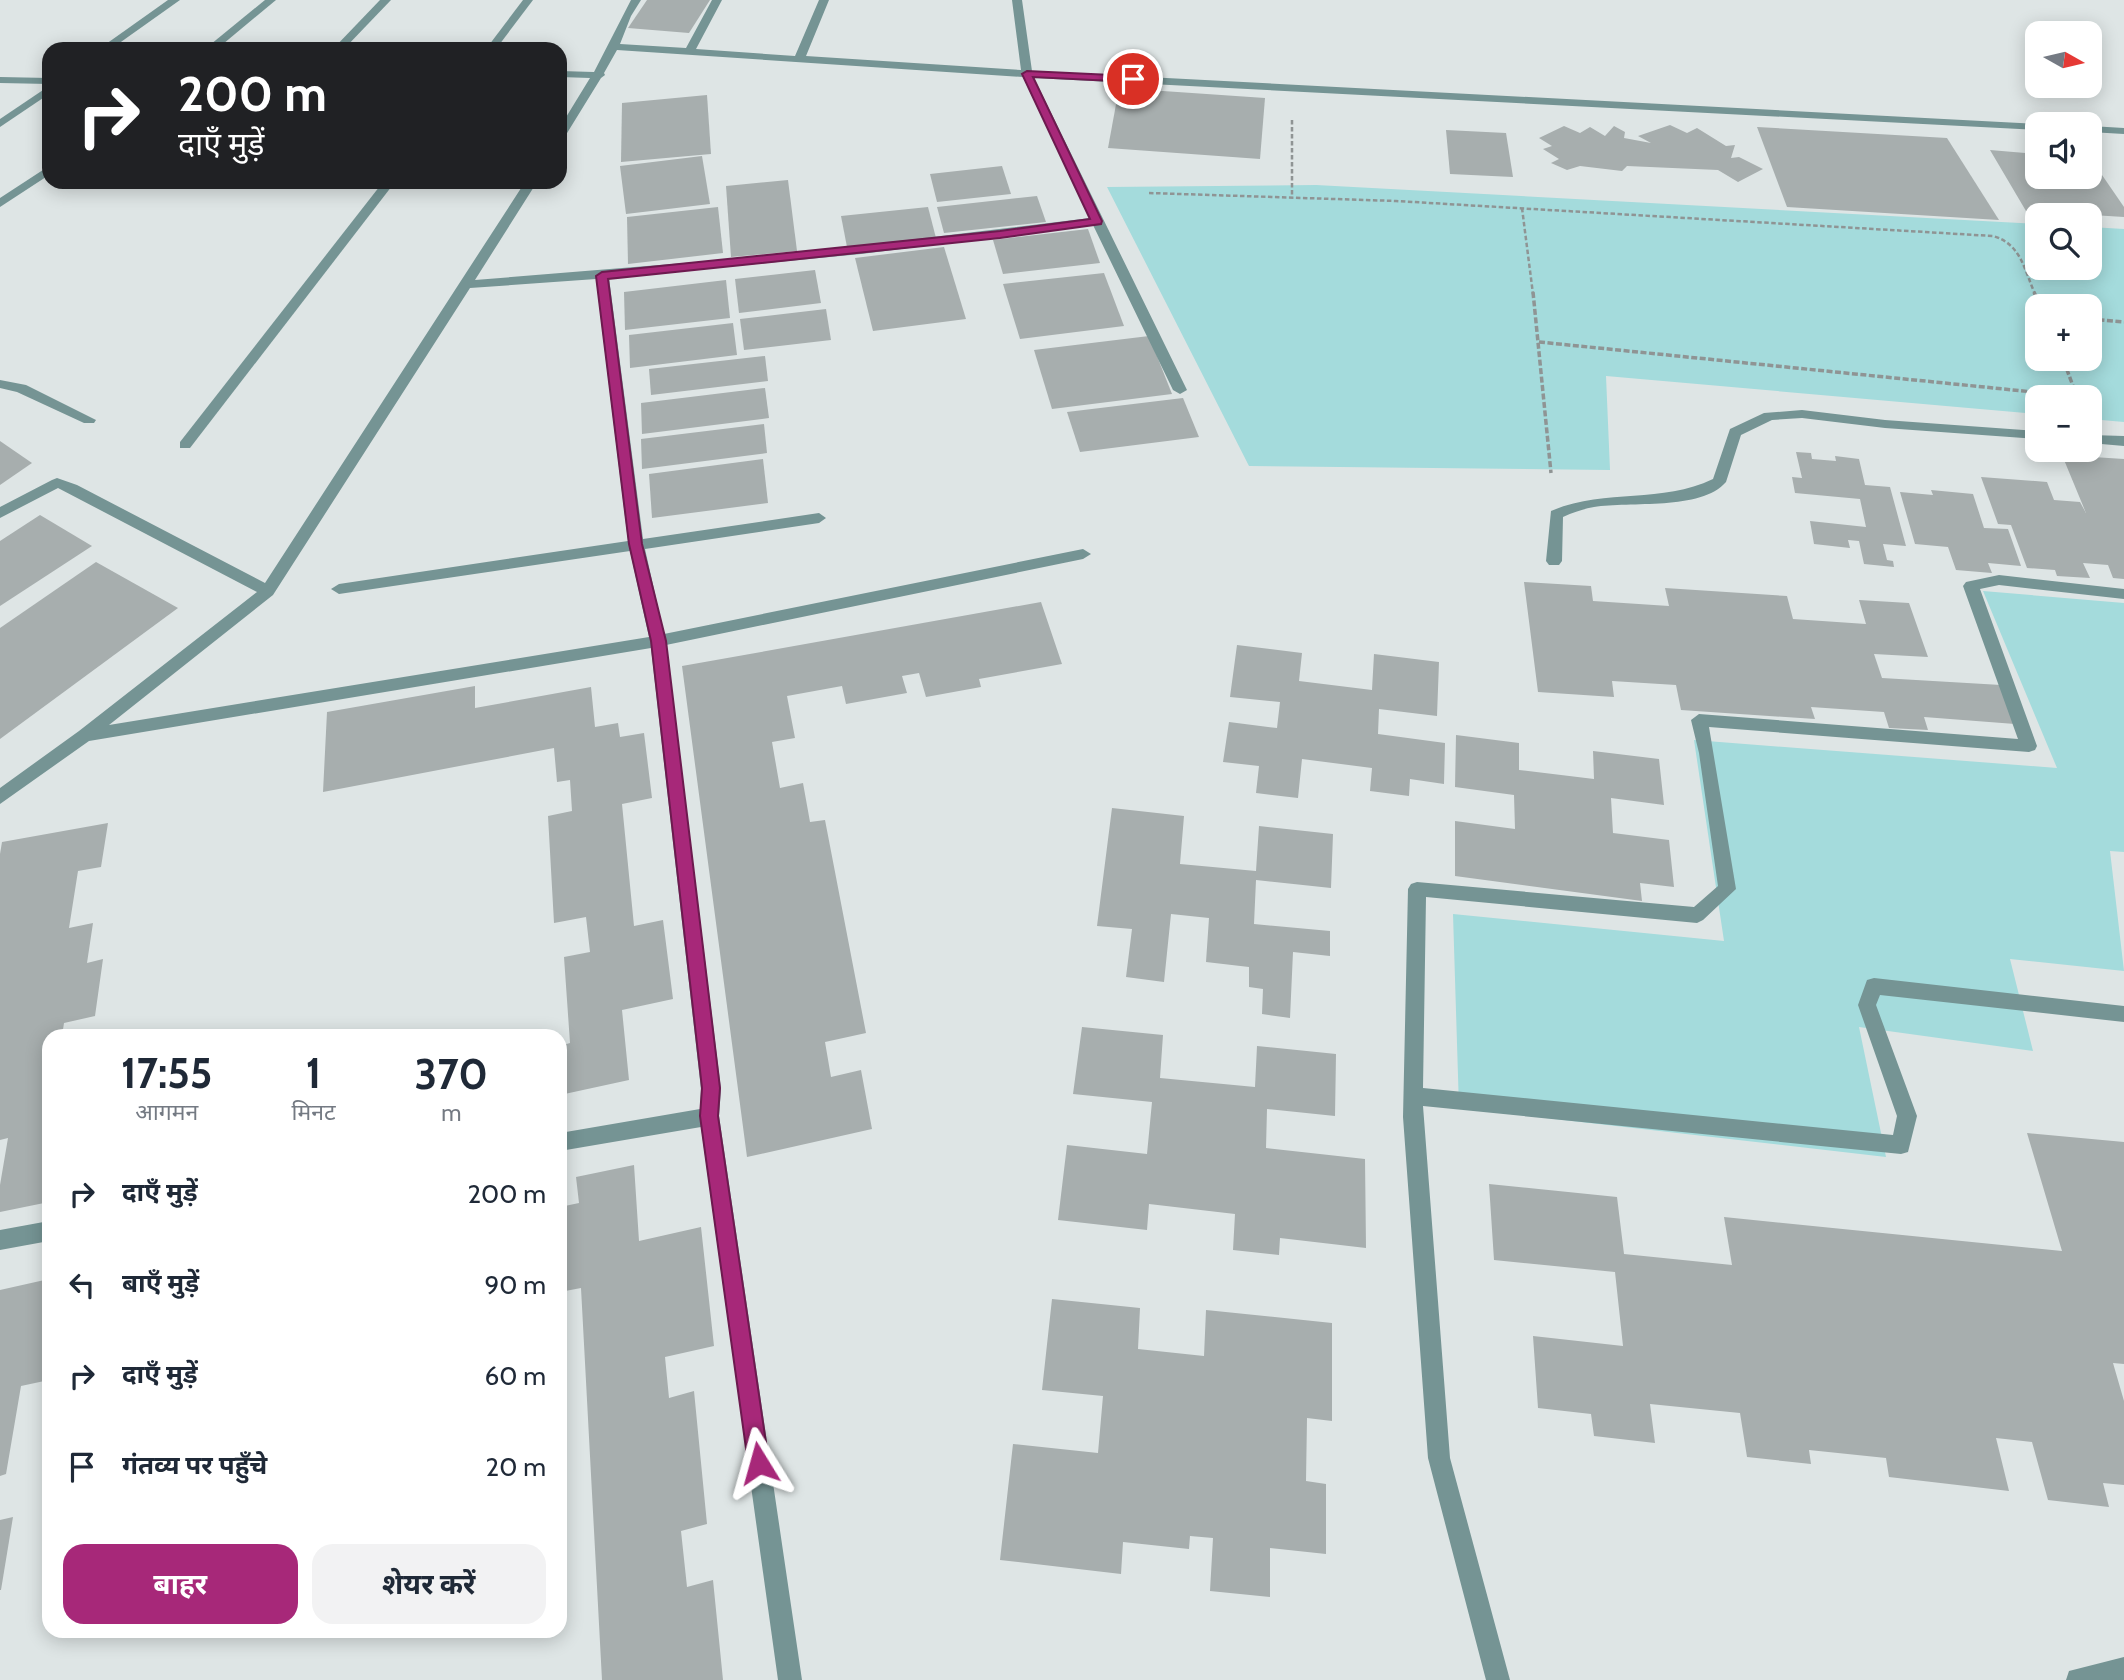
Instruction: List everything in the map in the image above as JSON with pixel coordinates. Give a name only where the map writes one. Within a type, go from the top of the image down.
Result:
[{"type":"street","points":[[114,42],[175,0]]},
{"type":"street","points":[[219,42],[271,0]]},
{"type":"street","points":[[345,42],[386,0]]},
{"type":"street","points":[[496,42],[528,0]]},
{"type":"street","points":[[567,125],[600,75],[636,0]]},
{"type":"street","points":[[689,52],[717,0]]},
{"type":"street","points":[[799,59],[824,0]]},
{"type":"street","points":[[1017,0],[1027,74],[1180,390]]},
{"type":"street","points":[[614,47],[1027,74],[2025,126]]},
{"type":"street","points":[[567,74],[600,75]]},
{"type":"street","points":[[0,80],[42,81]]},
{"type":"street","points":[[0,124],[42,94]]},
{"type":"street","points":[[2102,130],[2124,131]]},
{"type":"street","points":[[0,203],[42,175]]},
{"type":"street","points":[[185,445],[384,189]]},
{"type":"street","points":[[0,797],[85,735],[268,591],[526,189]]},
{"type":"street","points":[[465,284],[602,276],[987,236],[1097,221]]},
{"type":"street","points":[[602,276],[636,544],[658,641],[711,1088],[709,1116],[790,1680]]},
{"type":"street","points":[[0,384],[21,388],[89,421]]},
{"type":"street","points":[[1554,561],[1556,514],[1572,505],[1675,498],[1705,491],[1719,482],[1735,432],[1769,416],[1802,414],[1885,424],[2025,434]]},
{"type":"street","points":[[2102,440],[2124,441]]},
{"type":"street","points":[[0,513],[57,483],[72,488],[268,591]]},
{"type":"street","points":[[339,589],[819,518]]},
{"type":"street","points":[[85,735],[658,641],[1083,554]]},
{"type":"street","points":[[1498,1680],[1439,1458],[1413,1096],[1417,889],[1697,915],[1727,890],[1707,753],[1699,719],[2029,746],[1971,586],[1999,580],[2124,594]]},
{"type":"street","points":[[1413,1096],[1901,1145],[1908,1116],[1867,1005],[1874,986],[2124,1014]]},
{"type":"street","points":[[567,1141],[709,1116]]},
{"type":"street","points":[[0,1240],[42,1232]]},
{"type":"street","points":[[2078,1680],[2124,1669]]},
{"type":"path","points":[[1292,88],[1292,197]]},
{"type":"path","points":[[1149,194],[1292,197],[1522,208],[1993,236],[2007,240],[2015,247],[2035,294]]},
{"type":"path","points":[[1522,208],[1539,342],[1551,473]]},
{"type":"path","points":[[2102,320],[2124,322]]},
{"type":"path","points":[[1539,342],[2053,394],[2068,393],[2073,386],[2067,371]]},
{"type":"shaded area","points":[[1316,185],[2025,223],[2025,280],[2102,280],[2102,228],[2124,229],[2124,422],[2102,420],[2102,385],[2025,385],[2025,413],[1606,376],[1610,470],[1249,466],[1107,187]]},
{"type":"shaded area","points":[[1983,591],[2124,603],[2124,852],[2110,851],[2124,971],[2010,959],[2033,1051],[1859,1027],[1886,1157],[1459,1108],[1453,914],[1724,941],[1694,740],[2057,768]]},
{"type":"building","points":[[647,0],[710,0],[689,33],[628,28]]},
{"type":"building","points":[[1119,88],[1265,98],[1260,159],[1108,148]]},
{"type":"building","points":[[707,95],[711,154],[621,162],[622,103]]},
{"type":"building","points":[[1670,125],[1687,133],[1697,128],[1726,146],[1735,145],[1731,158],[1739,157],[1763,169],[1738,182],[1718,170],[1627,166],[1622,171],[1580,166],[1567,170],[1551,163],[1559,159],[1543,149],[1552,146],[1539,138],[1564,126],[1580,133],[1590,127],[1605,136],[1614,126],[1625,132],[1624,138],[1651,143],[1638,136]]},
{"type":"building","points":[[1757,127],[1947,138],[1999,220],[1787,207]]},
{"type":"building","points":[[1446,130],[1506,133],[1513,177],[1450,174]]},
{"type":"building","points":[[1990,150],[2025,153],[2025,189],[2102,189],[2102,175],[2124,207],[2124,217],[2102,216],[2102,203],[2025,203],[2025,209]]},
{"type":"building","points":[[702,156],[710,204],[626,214],[620,166]]},
{"type":"building","points":[[1002,166],[1011,194],[937,202],[930,174]]},
{"type":"building","points":[[788,180],[797,251],[731,257],[726,186]]},
{"type":"building","points":[[1037,196],[1046,222],[944,233],[937,207]]},
{"type":"building","points":[[718,207],[723,253],[628,264],[627,217]]},
{"type":"building","points":[[928,207],[936,238],[847,247],[841,216]]},
{"type":"building","points":[[1088,229],[1100,263],[1003,274],[993,240]]},
{"type":"building","points":[[944,247],[966,319],[873,331],[855,258]]},
{"type":"building","points":[[815,270],[821,303],[739,313],[735,279]]},
{"type":"building","points":[[1104,273],[1124,326],[1020,339],[1003,284]]},
{"type":"building","points":[[726,280],[730,318],[625,330],[624,292]]},
{"type":"building","points":[[826,309],[831,340],[744,350],[740,319]]},
{"type":"building","points":[[733,323],[737,355],[630,368],[629,335]]},
{"type":"building","points":[[1149,336],[1172,394],[1052,409],[1034,350]]},
{"type":"building","points":[[765,356],[768,381],[651,395],[649,369]]},
{"type":"building","points":[[765,388],[769,418],[642,434],[641,403]]},
{"type":"building","points":[[1183,398],[1199,437],[1080,452],[1067,412]]},
{"type":"building","points":[[764,424],[767,453],[642,469],[641,439]]},
{"type":"building","points":[[0,441],[32,463],[0,485]]},
{"type":"building","points":[[1796,452],[1811,453],[1812,459],[1836,461],[1835,456],[1859,459],[1865,485],[1890,487],[1906,546],[1883,544],[1887,560],[1893,561],[1894,567],[1864,564],[1859,541],[1848,540],[1850,548],[1814,544],[1810,521],[1866,527],[1860,499],[1795,493],[1792,477],[1802,478]]},
{"type":"building","points":[[2102,458],[2124,459],[2124,579],[2113,578],[2108,565],[2083,563],[2090,578],[2057,576],[2055,570],[2027,568],[2011,525],[1998,524],[1981,477],[2047,482],[2054,500],[2080,502],[2086,513],[2065,462],[2102,462]]},
{"type":"building","points":[[763,459],[768,503],[652,518],[649,474]]},
{"type":"building","points":[[1931,490],[1973,494],[1984,528],[2008,529],[2021,566],[1988,563],[1992,573],[1956,570],[1948,547],[1915,544],[1900,492],[1933,495]]},
{"type":"building","points":[[40,515],[92,546],[0,606],[0,541]]},
{"type":"building","points":[[96,562],[178,608],[0,739],[0,628]]},
{"type":"building","points":[[1524,582],[1591,586],[1593,601],[1669,606],[1665,588],[1787,596],[1793,619],[1866,624],[1859,600],[1909,603],[1928,657],[1874,654],[1882,678],[2001,685],[2015,724],[1924,717],[1928,730],[1889,728],[1884,712],[1811,707],[1815,719],[1681,710],[1676,685],[1612,681],[1614,697],[1538,692]]},
{"type":"building","points":[[1041,602],[1062,664],[979,679],[981,687],[926,697],[919,673],[902,676],[907,693],[846,704],[842,686],[787,696],[795,738],[772,742],[780,788],[803,783],[810,822],[825,820],[866,1033],[825,1042],[831,1077],[861,1070],[872,1129],[747,1157],[682,666]]},
{"type":"building","points":[[1237,645],[1302,653],[1299,681],[1372,690],[1374,654],[1439,662],[1437,716],[1379,709],[1378,734],[1445,743],[1444,784],[1410,779],[1409,796],[1370,791],[1372,768],[1302,759],[1298,798],[1256,793],[1259,766],[1223,762],[1229,722],[1277,728],[1280,702],[1230,697]]},
{"type":"building","points":[[475,686],[475,708],[591,687],[595,727],[618,723],[620,737],[644,733],[652,798],[622,804],[634,926],[663,920],[673,999],[622,1010],[629,1080],[567,1093],[567,1044],[570,1043],[564,957],[590,952],[586,917],[554,923],[548,816],[572,811],[570,780],[557,782],[554,748],[323,792],[327,712]]},
{"type":"building","points":[[1456,735],[1519,743],[1519,770],[1594,779],[1593,751],[1659,759],[1664,805],[1611,798],[1613,833],[1669,840],[1674,887],[1640,883],[1642,901],[1455,876],[1455,821],[1515,829],[1514,795],[1455,787]]},
{"type":"building","points":[[1112,808],[1184,816],[1180,864],[1256,871],[1259,826],[1333,834],[1331,888],[1256,880],[1254,924],[1330,931],[1330,956],[1293,952],[1290,1018],[1262,1014],[1263,989],[1249,987],[1249,967],[1206,962],[1209,918],[1171,914],[1164,982],[1126,977],[1132,929],[1097,926]]},
{"type":"building","points":[[108,823],[101,867],[78,871],[69,928],[93,923],[87,963],[103,959],[95,1016],[64,1023],[63,1029],[42,1029],[42,1203],[0,1212],[0,1185],[8,1138],[0,1140],[2,842]]},
{"type":"building","points":[[1082,1027],[1163,1035],[1160,1078],[1255,1087],[1257,1046],[1336,1054],[1335,1116],[1267,1109],[1266,1148],[1365,1159],[1366,1248],[1280,1238],[1279,1255],[1233,1250],[1235,1214],[1149,1204],[1147,1230],[1058,1220],[1067,1145],[1147,1154],[1152,1102],[1073,1094]]},
{"type":"building","points":[[2027,1133],[2124,1142],[2124,1364],[2113,1363],[2124,1401],[2124,1485],[2103,1483],[2109,1507],[2048,1500],[2032,1442],[1996,1438],[2009,1491],[1889,1477],[1886,1458],[1809,1450],[1811,1464],[1747,1457],[1740,1413],[1650,1404],[1655,1443],[1594,1436],[1591,1414],[1538,1408],[1533,1336],[1623,1346],[1615,1272],[1494,1260],[1489,1184],[1617,1197],[1624,1254],[1732,1265],[1724,1217],[2062,1251]]},
{"type":"building","points":[[634,1165],[639,1241],[701,1227],[714,1346],[665,1357],[669,1398],[694,1391],[707,1524],[681,1531],[687,1587],[713,1580],[723,1680],[602,1680],[581,1288],[567,1291],[567,1206],[579,1203],[576,1177]]},
{"type":"building","points":[[42,1281],[42,1382],[21,1386],[6,1474],[0,1476],[0,1290]]},
{"type":"building","points":[[1052,1299],[1140,1308],[1138,1349],[1204,1356],[1206,1310],[1332,1323],[1332,1421],[1307,1418],[1306,1481],[1326,1484],[1326,1554],[1270,1548],[1270,1597],[1210,1591],[1213,1538],[1190,1536],[1189,1549],[1123,1542],[1121,1574],[1000,1560],[1013,1444],[1098,1453],[1103,1396],[1042,1390]]},
{"type":"building","points":[[13,1517],[1,1590],[0,1590],[0,1520]]},
{"type":"route","points":[[759,1463],[709,1116],[711,1088],[658,641],[636,544],[602,276],[1000,235],[1097,221],[1027,74],[1133,79]]}]
